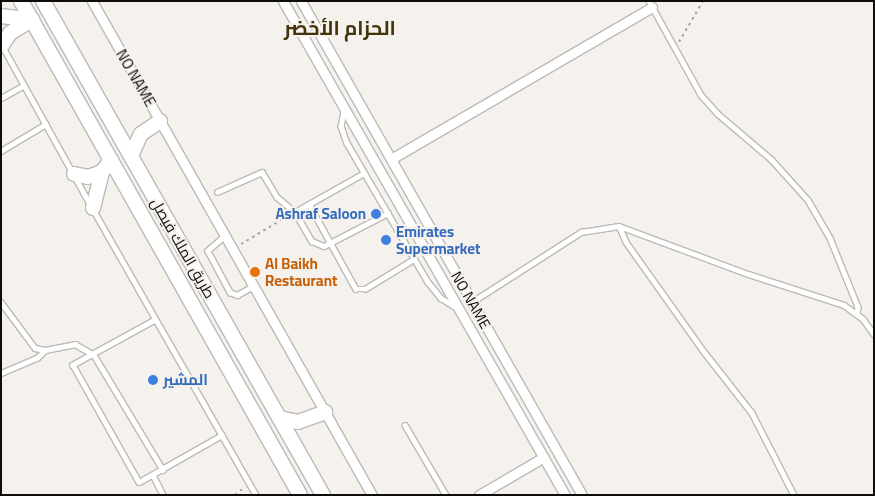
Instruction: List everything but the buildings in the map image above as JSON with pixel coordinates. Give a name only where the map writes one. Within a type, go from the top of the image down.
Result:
[{"type":"main road","name":"طريق الملك فيصل","points":[[21,1],[300,495]]},
{"type":"main road","name":"طريق الملك فيصل","points":[[43,1],[323,495]]},
{"type":"main road","points":[[1,16],[32,20]]},
{"type":"main road","points":[[2,44],[10,32],[32,20]]},
{"type":"main road","points":[[131,156],[141,134],[160,122]]},
{"type":"main road","points":[[93,208],[102,172],[112,160]]},
{"type":"main road","points":[[74,174],[88,177],[102,172]]},
{"type":"main road","points":[[280,418],[298,422],[324,412]]},
{"type":"street","name":"NO NAME","points":[[92,1],[372,495]]},
{"type":"street","name":"NO NAME","points":[[283,1],[565,495]]},
{"type":"street","name":"NO NAME","points":[[301,1],[582,495]]},
{"type":"street","points":[[391,159],[651,4]]},
{"type":"street","points":[[479,495],[544,457]]},
{"type":"lane","points":[[651,4],[675,49],[709,105],[771,159],[808,200],[830,238],[858,306],[857,314]]},
{"type":"lane","points":[[2,44],[154,320],[256,495]]},
{"type":"lane","points":[[1,98],[24,85]]},
{"type":"lane","points":[[344,109],[342,132],[364,173],[434,291],[458,309]]},
{"type":"lane","points":[[1,151],[46,124]]},
{"type":"lane","points":[[217,192],[261,172],[277,197],[295,212],[312,241],[324,246],[388,214]]},
{"type":"lane","points":[[295,212],[364,173]]},
{"type":"lane","points":[[309,204],[352,286],[359,289],[414,259]]},
{"type":"lane","points":[[472,302],[581,232],[604,226],[619,226],[748,274],[836,301],[857,314],[874,334]]},
{"type":"lane","points":[[619,226],[626,242],[668,297],[709,360],[752,413],[794,495]]},
{"type":"lane","points":[[225,236],[211,246],[209,254],[230,292],[237,295],[253,286]]},
{"type":"lane","points":[[1,302],[28,341],[45,350]]},
{"type":"lane","points":[[154,320],[73,365],[140,482],[222,435]]},
{"type":"lane","points":[[1,373],[37,358],[45,350],[69,344],[86,348],[94,355],[162,470]]},
{"type":"lane","points":[[405,424],[446,495]]},
{"type":"lane","points":[[153,475],[163,495]]},
{"type":"path","points":[[675,49],[703,1]]},
{"type":"path","points":[[232,250],[295,212]]},
{"type":"path","points":[[235,495],[250,484]]},
{"type":"place","name":"Ashraf Saloon","points":[[376,214]]},
{"type":"place","name":"Emirates Supermarket","points":[[386,240]]},
{"type":"place","name":"Al Baikh Restaurant","points":[[255,272]]},
{"type":"place","name":"المشير","points":[[153,380]]},
{"type":"district","name":"الحزام الأخضر","points":[[340,27]]}]
